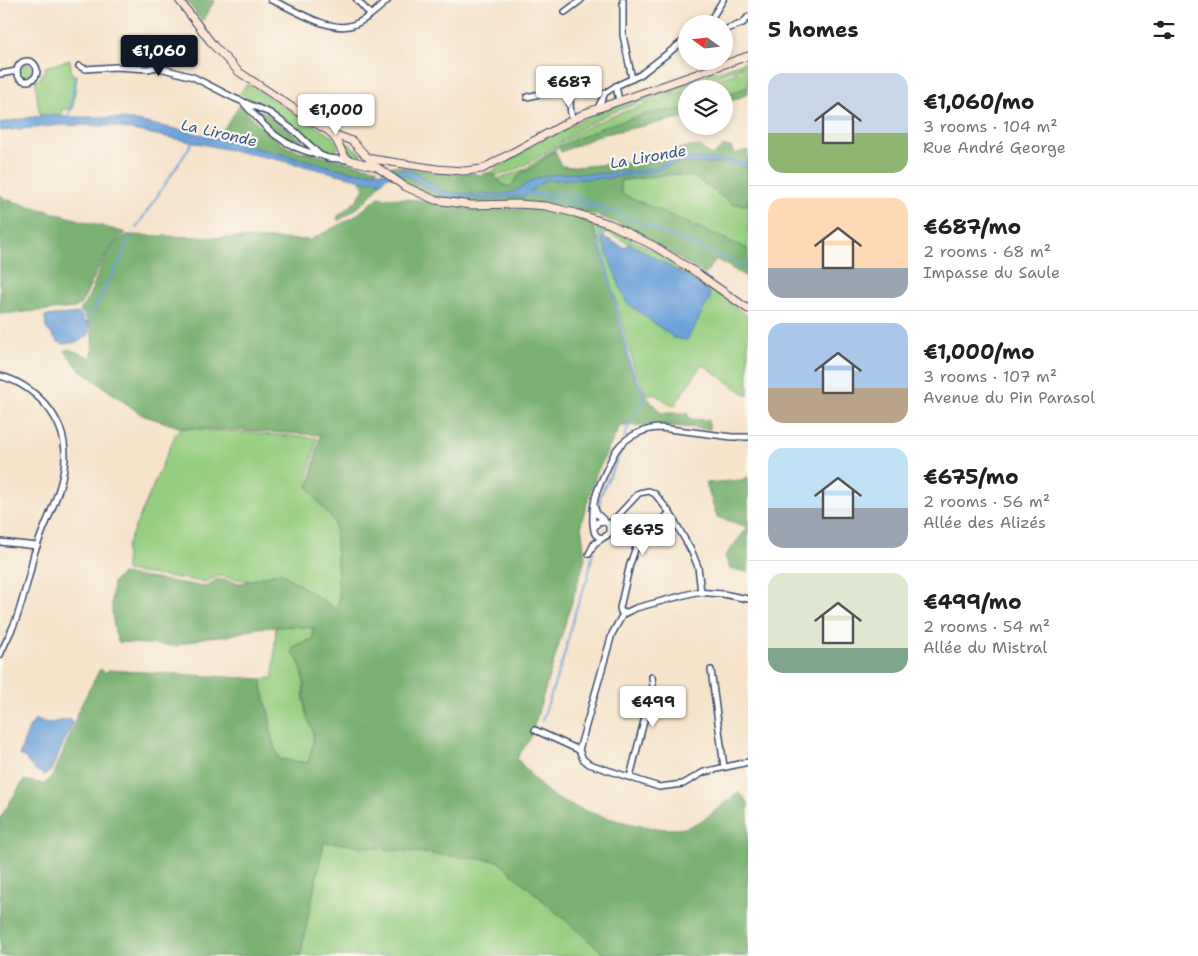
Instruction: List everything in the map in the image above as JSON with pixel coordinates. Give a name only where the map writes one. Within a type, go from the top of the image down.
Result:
[{"type":"street","points":[[179,0],[224,57],[239,72],[330,132],[350,140],[362,150],[370,162],[383,168],[409,189],[445,202],[471,205],[518,204],[546,206],[602,221],[654,246],[697,273],[748,309]]},
{"type":"street","points":[[271,0],[318,21],[348,26],[370,14],[388,0]]},
{"type":"street","points":[[357,0],[370,14]]},
{"type":"street","points":[[565,12],[581,0]]},
{"type":"street","points":[[623,0],[623,35],[632,79]]},
{"type":"street","points":[[714,15],[723,0]]},
{"type":"street","points":[[733,27],[743,23],[748,17]]},
{"type":"street","points":[[598,108],[605,94],[616,86],[632,79],[678,45]]},
{"type":"street","points":[[242,101],[256,119],[278,138],[294,148],[358,162],[394,161],[437,169],[464,171],[482,169],[572,118],[748,56]]},
{"type":"street","points":[[79,66],[85,69],[116,67],[148,69],[156,67],[194,77],[234,98],[266,110],[296,132],[320,155]]},
{"type":"street","points":[[0,74],[17,71]]},
{"type":"street","points":[[527,98],[549,92],[558,82],[565,81],[569,87],[572,118]]},
{"type":"street","points":[[616,86],[619,101]]},
{"type":"street","points":[[330,132],[348,160]]},
{"type":"street","points":[[335,158],[342,151],[344,143],[350,140]]},
{"type":"street","points":[[358,162],[363,158],[362,150]]},
{"type":"street","points":[[383,168],[394,161]]},
{"type":"street","points":[[0,376],[20,384],[40,400],[54,417],[63,438],[66,462],[63,480],[37,546],[15,622],[0,655]]},
{"type":"street","points":[[594,503],[598,514],[608,523],[610,532],[595,542],[589,554],[594,529],[594,503],[598,488],[618,448],[645,430],[661,428],[732,437],[748,437]]},
{"type":"street","points":[[594,529],[598,522],[608,523],[620,515],[632,500],[642,492],[649,491],[656,494],[670,513],[692,552],[698,567],[701,592]]},
{"type":"street","points":[[625,613],[621,612],[620,608],[636,547],[643,536],[670,513]]},
{"type":"street","points":[[594,529],[598,537],[605,537]]},
{"type":"street","points":[[0,542],[37,546]]},
{"type":"street","points":[[579,750],[612,634],[620,618],[625,613],[640,606],[701,592],[748,599]]},
{"type":"street","points":[[711,670],[724,767]]},
{"type":"street","points":[[630,777],[653,685],[652,677]]},
{"type":"street","points":[[535,730],[579,750],[589,764],[660,787],[683,784],[704,772],[748,762]]},
{"type":"green space","points":[[186,0],[215,0],[202,21]]},
{"type":"green space","points":[[70,60],[72,75],[77,75],[73,109],[62,109],[62,115],[41,116],[35,80],[41,79],[42,73],[45,73],[45,67]]},
{"type":"green space","points":[[748,61],[748,66],[708,80],[692,80],[722,70],[733,70],[733,66]]},
{"type":"green space","points":[[24,64],[30,64],[34,71],[30,78],[24,78],[20,74],[20,68]]},
{"type":"green space","points":[[748,69],[748,87],[733,93],[733,80],[716,80]]},
{"type":"green space","points":[[247,84],[333,137],[338,147],[334,155],[320,152],[284,119],[240,93]]},
{"type":"green space","points":[[678,85],[678,90],[603,116],[522,166],[495,176],[491,172],[547,137],[601,111]]},
{"type":"green space","points":[[748,87],[748,94],[733,100],[733,93]]},
{"type":"green space","points":[[678,93],[678,110],[650,113],[559,147],[530,169],[521,173],[510,187],[503,185],[498,179],[525,169],[569,138],[591,125]]},
{"type":"green space","points":[[240,105],[266,132],[289,148],[378,169],[373,172],[353,172],[217,139]]},
{"type":"green space","points":[[678,110],[678,119],[600,135],[561,152],[559,147],[605,126],[650,113]]},
{"type":"green space","points":[[257,111],[262,111],[279,122],[302,141],[301,146],[296,147],[269,128],[256,115]]},
{"type":"green space","points":[[348,143],[360,153],[359,160],[356,161],[347,155],[344,147]]},
{"type":"green space","points":[[700,146],[712,156],[724,146],[731,147],[734,154],[748,150],[748,205],[732,204],[694,177],[672,174],[620,180],[622,194],[748,249],[748,278],[716,259],[705,275],[636,231],[599,216],[560,206],[516,200],[477,203],[446,199],[407,185],[391,169],[392,166],[397,166],[434,172],[472,173],[479,175],[491,172],[503,185],[510,187],[521,173],[530,169],[555,151],[561,166],[573,167],[638,162],[686,147]]},
{"type":"green space","points":[[381,173],[385,177],[370,196],[352,212],[338,221],[337,217],[356,201],[364,189],[360,181]]},
{"type":"green space","points":[[672,174],[694,177],[748,197],[748,257],[625,202],[614,183]]},
{"type":"green space","points":[[0,194],[5,199],[126,233],[117,240],[104,257],[80,305],[75,308],[0,314]]},
{"type":"green space","points":[[379,197],[418,200],[465,209],[542,209],[591,222],[608,275],[633,376],[645,395],[661,413],[687,413],[690,419],[708,420],[710,429],[659,425],[620,426],[596,474],[581,523],[585,559],[530,739],[517,758],[541,786],[569,805],[622,822],[642,826],[676,829],[688,827],[708,816],[739,792],[748,802],[748,956],[615,956],[603,953],[498,861],[324,842],[300,956],[0,956],[0,818],[24,780],[44,784],[54,774],[77,713],[100,669],[106,673],[108,670],[262,679],[272,739],[279,759],[308,763],[313,732],[306,713],[304,681],[297,659],[292,653],[294,646],[313,639],[313,628],[292,626],[257,628],[227,636],[207,637],[175,646],[118,642],[112,612],[113,582],[122,574],[207,587],[217,579],[242,583],[280,572],[336,609],[339,601],[335,523],[311,492],[309,485],[320,435],[179,427],[142,415],[79,369],[65,351],[68,349],[92,358],[92,332],[80,310],[91,291],[104,260],[117,242],[127,235],[310,240],[354,217]]},
{"type":"green space","points":[[591,222],[622,235],[668,259],[748,316],[748,396],[702,364],[674,406],[654,394],[649,396],[636,374],[599,243]],"holes":[[[606,232],[629,243],[627,248],[604,237]]]},
{"type":"green space","points":[[181,428],[317,438],[307,481],[311,492],[335,523],[339,601],[336,609],[280,572],[251,581],[218,576],[206,582],[126,571],[126,548],[176,433]]},
{"type":"green space","points":[[748,477],[748,527],[717,517],[706,483],[741,480]]},
{"type":"green space","points":[[748,527],[748,572],[730,569],[725,556]]},
{"type":"green space","points":[[276,627],[313,628],[313,639],[294,646],[304,677],[303,695],[307,716],[313,731],[314,741],[308,763],[279,759],[272,739],[269,714],[262,687],[262,679],[273,678]]},
{"type":"green space","points":[[324,842],[498,861],[603,953],[748,942],[748,956],[615,956],[604,954],[604,956],[300,956]]},
{"type":"water","points":[[44,115],[132,120],[195,133],[353,172],[410,171],[442,190],[462,194],[510,193],[540,177],[561,174],[628,172],[653,168],[676,158],[729,160],[748,163],[748,168],[727,163],[677,163],[657,171],[610,178],[545,180],[524,196],[485,199],[444,196],[407,176],[398,174],[386,177],[382,182],[372,180],[370,182],[275,159],[112,126],[62,125],[0,131],[0,123]]},
{"type":"water","points":[[603,237],[625,248],[629,243],[709,292],[710,298],[687,340],[674,338],[626,302],[602,240]]},
{"type":"water","points":[[80,313],[84,322],[88,322],[89,333],[87,337],[78,342],[64,344],[58,342],[46,328],[45,316]]},
{"type":"water","points":[[71,719],[72,725],[50,772],[45,775],[39,772],[31,766],[26,758],[19,755],[29,728],[35,720],[49,723]]},
{"type":"waterway","points":[[69,118],[75,76]]},
{"type":"waterway","name":"La Lironde","points":[[136,228],[192,142]]},
{"type":"waterway","points":[[526,193],[570,194],[748,268]]},
{"type":"waterway","points":[[528,194],[599,209],[604,212],[604,216]]},
{"type":"waterway","points":[[602,231],[599,240],[600,245],[630,363],[635,377],[647,396],[631,419],[624,438]]},
{"type":"waterway","points":[[82,320],[95,308],[131,237]]},
{"type":"waterway","points":[[600,507],[600,496],[621,452]]},
{"type":"waterway","points":[[542,721],[563,659],[576,609],[588,577],[593,551]]}]
